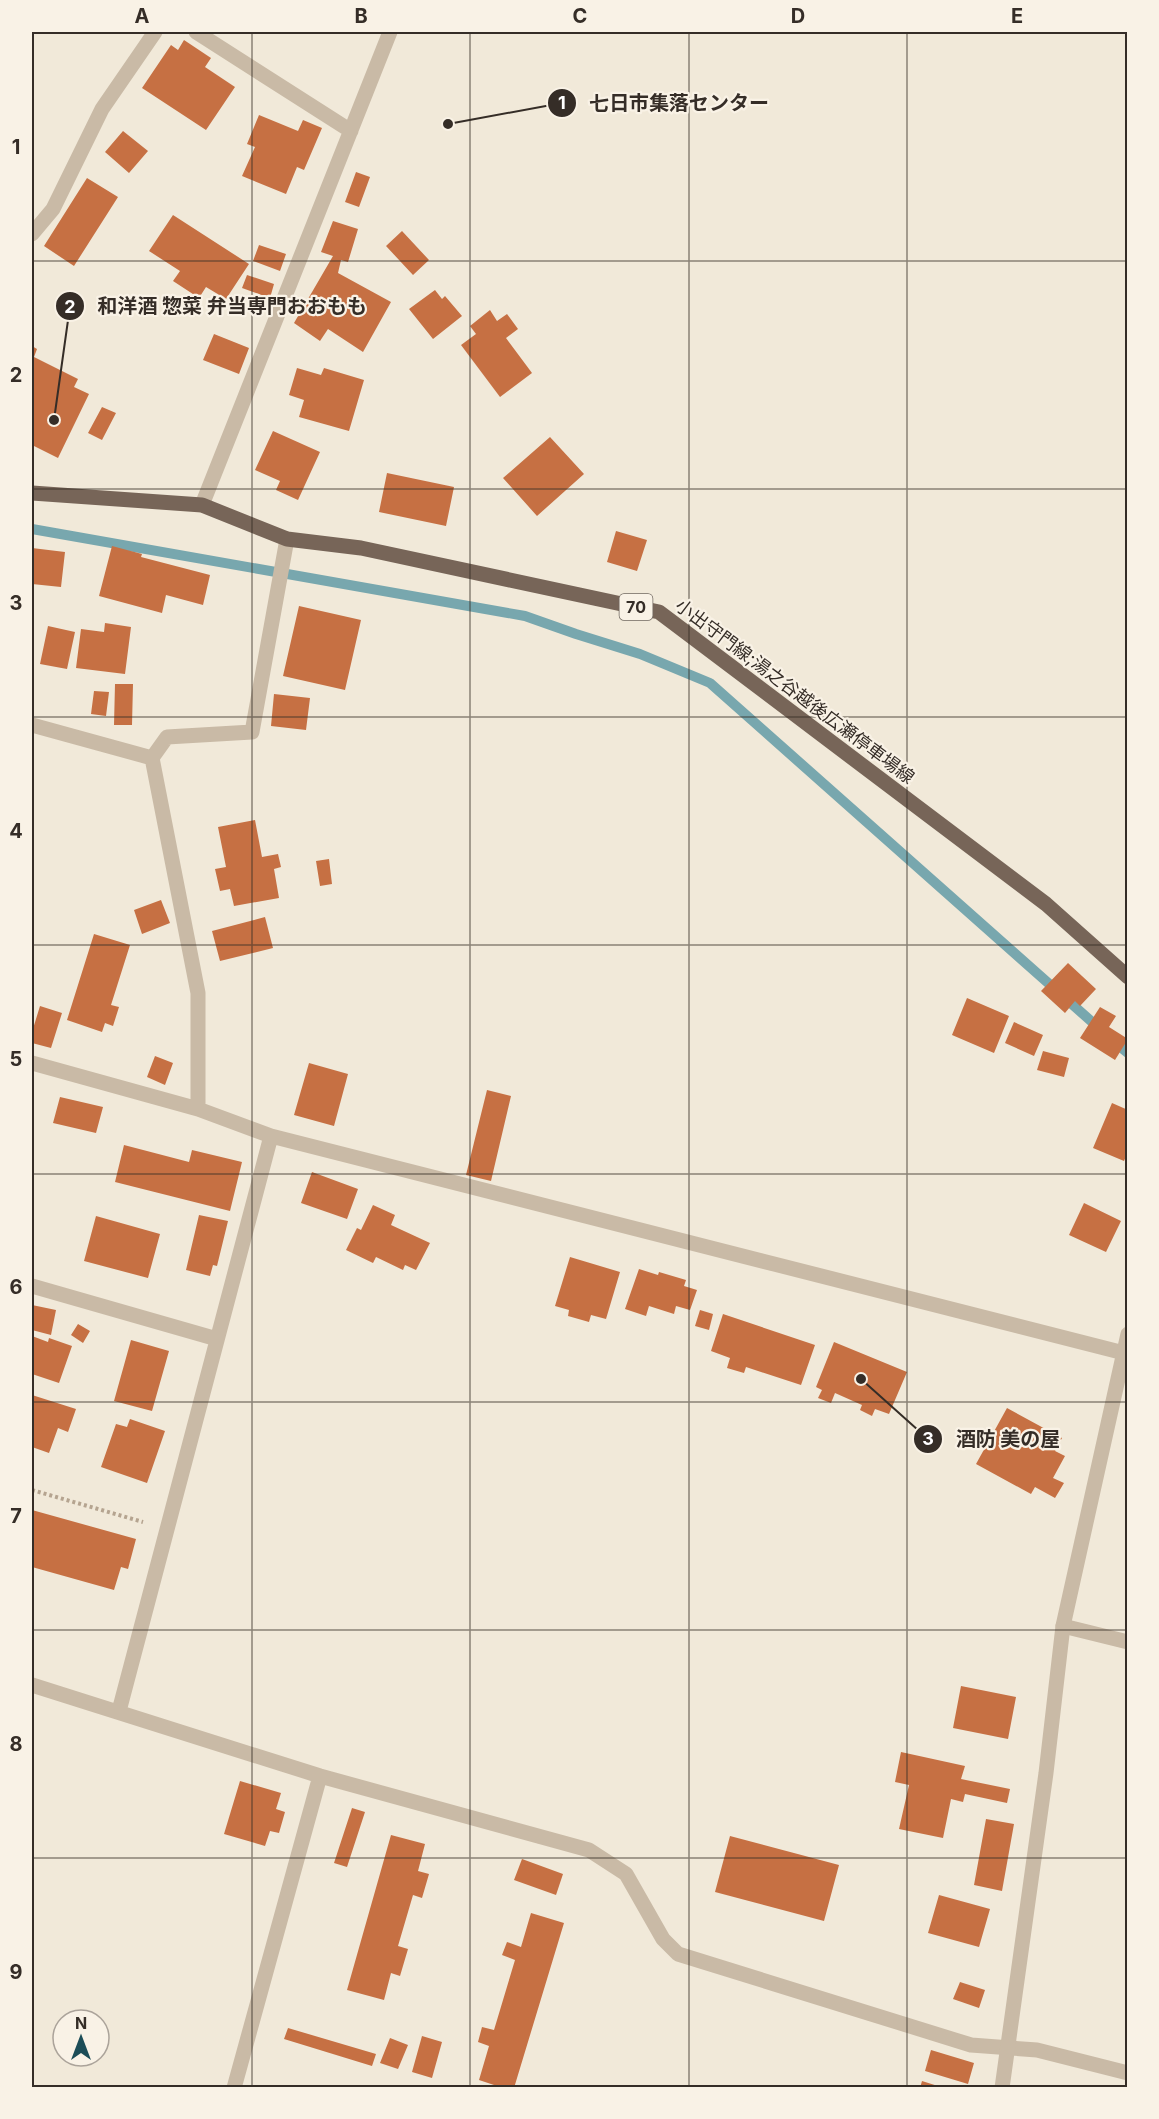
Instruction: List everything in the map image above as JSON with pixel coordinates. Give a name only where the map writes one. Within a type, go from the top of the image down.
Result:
[{"type":"main road","name":"小出守門線;湯之谷越後広瀬停車場線","points":[[32,493],[202,506],[287,539],[361,548],[659,612],[1046,904],[1128,977]]},
{"type":"street","points":[[32,234],[53,209],[102,109],[155,32]]},
{"type":"street","points":[[196,32],[351,130]]},
{"type":"street","points":[[202,506],[390,32]]},
{"type":"street","points":[[198,1109],[198,993],[152,758],[167,737],[252,732],[287,539]]},
{"type":"street","points":[[32,725],[152,758]]},
{"type":"street","points":[[32,1063],[198,1109],[271,1136],[1124,1353]]},
{"type":"street","points":[[119,1711],[271,1136]]},
{"type":"street","points":[[32,1286],[217,1339]]},
{"type":"street","points":[[1002,2088],[1044,1784],[1063,1626],[1128,1334]]},
{"type":"street","points":[[1063,1626],[1128,1642]]},
{"type":"street","points":[[32,1685],[320,1776],[589,1850],[626,1874],[663,1939],[678,1954],[972,2045],[1037,2050],[1128,2073]]},
{"type":"street","points":[[234,2088],[320,1776]]},
{"type":"path","points":[[32,1490],[167,1528]]},
{"type":"building","points":[[184,40],[211,58],[205,67],[235,87],[206,130],[142,88],[171,45],[178,50]]},
{"type":"building","points":[[259,115],[298,131],[303,120],[322,128],[304,170],[297,167],[286,194],[242,176],[255,147],[247,144]]},
{"type":"building","points":[[123,131],[148,151],[129,173],[105,152]]},
{"type":"building","points":[[356,172],[370,177],[359,207],[345,202]]},
{"type":"building","points":[[87,178],[118,197],[74,266],[44,246]]},
{"type":"building","points":[[173,215],[249,264],[226,299],[206,287],[199,298],[173,281],[180,271],[149,251]]},
{"type":"building","points":[[333,221],[358,229],[348,262],[341,260],[338,273],[391,302],[363,352],[328,329],[320,341],[294,323],[333,256],[321,252]]},
{"type":"building","points":[[402,231],[429,260],[413,275],[386,246]]},
{"type":"building","points":[[259,245],[286,254],[280,271],[253,261]]},
{"type":"building","points":[[247,275],[274,284],[270,298],[242,288]]},
{"type":"building","points":[[435,290],[442,299],[445,296],[462,316],[433,339],[409,309]]},
{"type":"building","points":[[490,310],[497,321],[507,314],[518,329],[506,338],[532,373],[500,397],[461,345],[476,334],[470,326]]},
{"type":"building","points":[[214,334],[249,348],[239,374],[203,360]]},
{"type":"building","points":[[32,346],[37,349],[34,357],[78,379],[74,387],[89,394],[58,458],[32,445]]},
{"type":"building","points":[[297,368],[321,375],[324,368],[364,380],[349,431],[299,417],[304,400],[289,395]]},
{"type":"building","points":[[102,407],[116,413],[102,440],[88,433]]},
{"type":"building","points":[[273,431],[320,452],[298,500],[276,490],[280,481],[255,470]]},
{"type":"building","points":[[550,437],[584,474],[537,516],[503,478]]},
{"type":"building","points":[[387,473],[454,487],[446,526],[379,512]]},
{"type":"building","points":[[616,531],[647,540],[637,571],[607,562]]},
{"type":"building","points":[[112,546],[142,554],[141,557],[210,575],[203,605],[166,595],[162,613],[99,596]]},
{"type":"building","points":[[32,548],[65,552],[61,587],[32,584]]},
{"type":"building","points":[[299,606],[361,620],[345,690],[283,676]]},
{"type":"building","points":[[105,623],[131,627],[125,674],[76,668],[81,629],[104,632]]},
{"type":"building","points":[[48,626],[75,632],[67,669],[40,664]]},
{"type":"building","points":[[115,684],[133,684],[132,725],[114,725]]},
{"type":"building","points":[[94,691],[109,692],[106,716],[91,714]]},
{"type":"building","points":[[274,694],[310,698],[306,730],[271,726]]},
{"type":"building","points":[[255,820],[262,857],[278,854],[281,867],[274,869],[279,898],[234,906],[230,889],[220,891],[215,869],[226,867],[218,827]]},
{"type":"building","points":[[329,859],[332,884],[320,886],[316,861]]},
{"type":"building","points":[[161,900],[170,923],[142,934],[134,910]]},
{"type":"building","points":[[265,917],[273,948],[220,961],[212,931]]},
{"type":"building","points":[[94,934],[130,945],[111,1005],[119,1007],[113,1026],[105,1023],[102,1032],[67,1020]]},
{"type":"building","points":[[1068,963],[1096,989],[1080,1006],[1075,1001],[1065,1013],[1041,991]]},
{"type":"building","points":[[967,998],[1009,1016],[994,1053],[952,1035]]},
{"type":"building","points":[[40,1006],[62,1013],[51,1048],[32,1043],[32,1032]]},
{"type":"building","points":[[1100,1007],[1116,1016],[1109,1027],[1128,1039],[1115,1060],[1080,1038]]},
{"type":"building","points":[[1014,1022],[1043,1035],[1034,1056],[1005,1043]]},
{"type":"building","points":[[1043,1051],[1069,1058],[1064,1077],[1037,1070]]},
{"type":"building","points":[[155,1056],[173,1063],[165,1085],[147,1077]]},
{"type":"building","points":[[309,1063],[348,1074],[334,1126],[294,1115]]},
{"type":"building","points":[[487,1090],[511,1096],[491,1181],[466,1175]]},
{"type":"building","points":[[60,1097],[103,1107],[96,1133],[53,1123]]},
{"type":"building","points":[[1112,1103],[1128,1110],[1128,1152],[1124,1161],[1093,1148]]},
{"type":"building","points":[[124,1145],[189,1162],[192,1150],[242,1162],[230,1211],[115,1182]]},
{"type":"building","points":[[312,1172],[358,1189],[347,1219],[301,1203]]},
{"type":"building","points":[[1084,1203],[1121,1221],[1106,1252],[1069,1235]]},
{"type":"building","points":[[373,1205],[395,1215],[391,1225],[430,1243],[416,1270],[405,1265],[403,1270],[376,1257],[373,1263],[346,1250],[357,1228],[361,1230]]},
{"type":"building","points":[[199,1215],[228,1221],[217,1266],[213,1265],[210,1276],[186,1270]]},
{"type":"building","points":[[96,1216],[160,1234],[148,1278],[84,1261]]},
{"type":"building","points":[[570,1257],[620,1272],[606,1319],[591,1315],[589,1322],[568,1316],[569,1310],[555,1306]]},
{"type":"building","points":[[639,1269],[686,1280],[684,1286],[697,1290],[690,1310],[676,1306],[674,1314],[649,1306],[646,1316],[625,1309]]},
{"type":"building","points":[[32,1305],[56,1310],[51,1335],[32,1330]]},
{"type":"building","points":[[700,1310],[713,1314],[709,1330],[695,1326]]},
{"type":"building","points":[[723,1314],[815,1345],[801,1385],[746,1367],[744,1373],[727,1368],[730,1358],[711,1351]]},
{"type":"building","points":[[78,1324],[90,1331],[83,1343],[71,1335]]},
{"type":"building","points":[[32,1336],[48,1342],[49,1338],[72,1346],[59,1383],[32,1374]]},
{"type":"building","points":[[131,1340],[169,1351],[152,1411],[114,1401]]},
{"type":"building","points":[[834,1342],[907,1372],[889,1414],[875,1409],[872,1416],[860,1410],[862,1405],[835,1393],[831,1403],[818,1398],[822,1390],[816,1387]]},
{"type":"building","points":[[32,1395],[76,1409],[68,1432],[58,1428],[49,1453],[32,1447]]},
{"type":"building","points":[[1007,1408],[1062,1438],[1055,1451],[1065,1456],[1053,1478],[1064,1483],[1055,1498],[1035,1487],[1031,1494],[976,1464]]},
{"type":"building","points":[[130,1419],[165,1431],[147,1483],[101,1467],[116,1424],[127,1427]]},
{"type":"building","points":[[32,1510],[136,1539],[128,1569],[121,1567],[114,1590],[32,1567]]},
{"type":"building","points":[[961,1686],[1016,1697],[1008,1739],[953,1728]]},
{"type":"building","points":[[901,1752],[965,1766],[961,1779],[1010,1789],[1007,1803],[965,1794],[963,1802],[951,1799],[943,1838],[899,1829],[909,1785],[895,1782]]},
{"type":"building","points":[[240,1781],[281,1793],[276,1809],[285,1812],[279,1833],[270,1831],[265,1846],[224,1834]]},
{"type":"building","points":[[352,1808],[365,1812],[347,1867],[334,1863]]},
{"type":"building","points":[[986,1819],[1014,1824],[1002,1891],[974,1885]]},
{"type":"building","points":[[391,1835],[425,1844],[418,1871],[429,1874],[422,1898],[413,1895],[398,1946],[408,1949],[400,1976],[391,1973],[384,2000],[347,1990]]},
{"type":"building","points":[[730,1836],[839,1865],[824,1921],[715,1892]]},
{"type":"building","points":[[522,1859],[563,1874],[556,1895],[514,1880]]},
{"type":"building","points":[[939,1895],[990,1909],[979,1947],[928,1933]]},
{"type":"building","points":[[531,1913],[564,1923],[514,2088],[503,2088],[479,2080],[489,2046],[478,2042],[482,2027],[494,2030],[515,1960],[502,1955],[507,1942],[521,1947]]},
{"type":"building","points":[[960,1982],[985,1990],[979,2008],[953,1999]]},
{"type":"building","points":[[288,2028],[376,2054],[372,2066],[284,2039]]},
{"type":"building","points":[[422,2036],[442,2042],[432,2078],[412,2072]]},
{"type":"building","points":[[390,2038],[408,2045],[398,2069],[380,2063]]},
{"type":"building","points":[[931,2050],[974,2063],[968,2084],[925,2071]]},
{"type":"building","points":[[922,2081],[941,2087],[941,2088],[920,2088]]},
{"type":"waterway","points":[[32,529],[525,616],[640,654],[710,683],[1100,1029]]},
{"type":"waterway","points":[[1112,1040],[1128,1053]]},
{"type":"place","name":"七日市集落センター","points":[[448,124]]},
{"type":"place","name":"和洋酒 惣菜 弁当専門おおもも","points":[[54,420]]},
{"type":"place","name":"酒防 美の屋","points":[[861,1379]]}]
